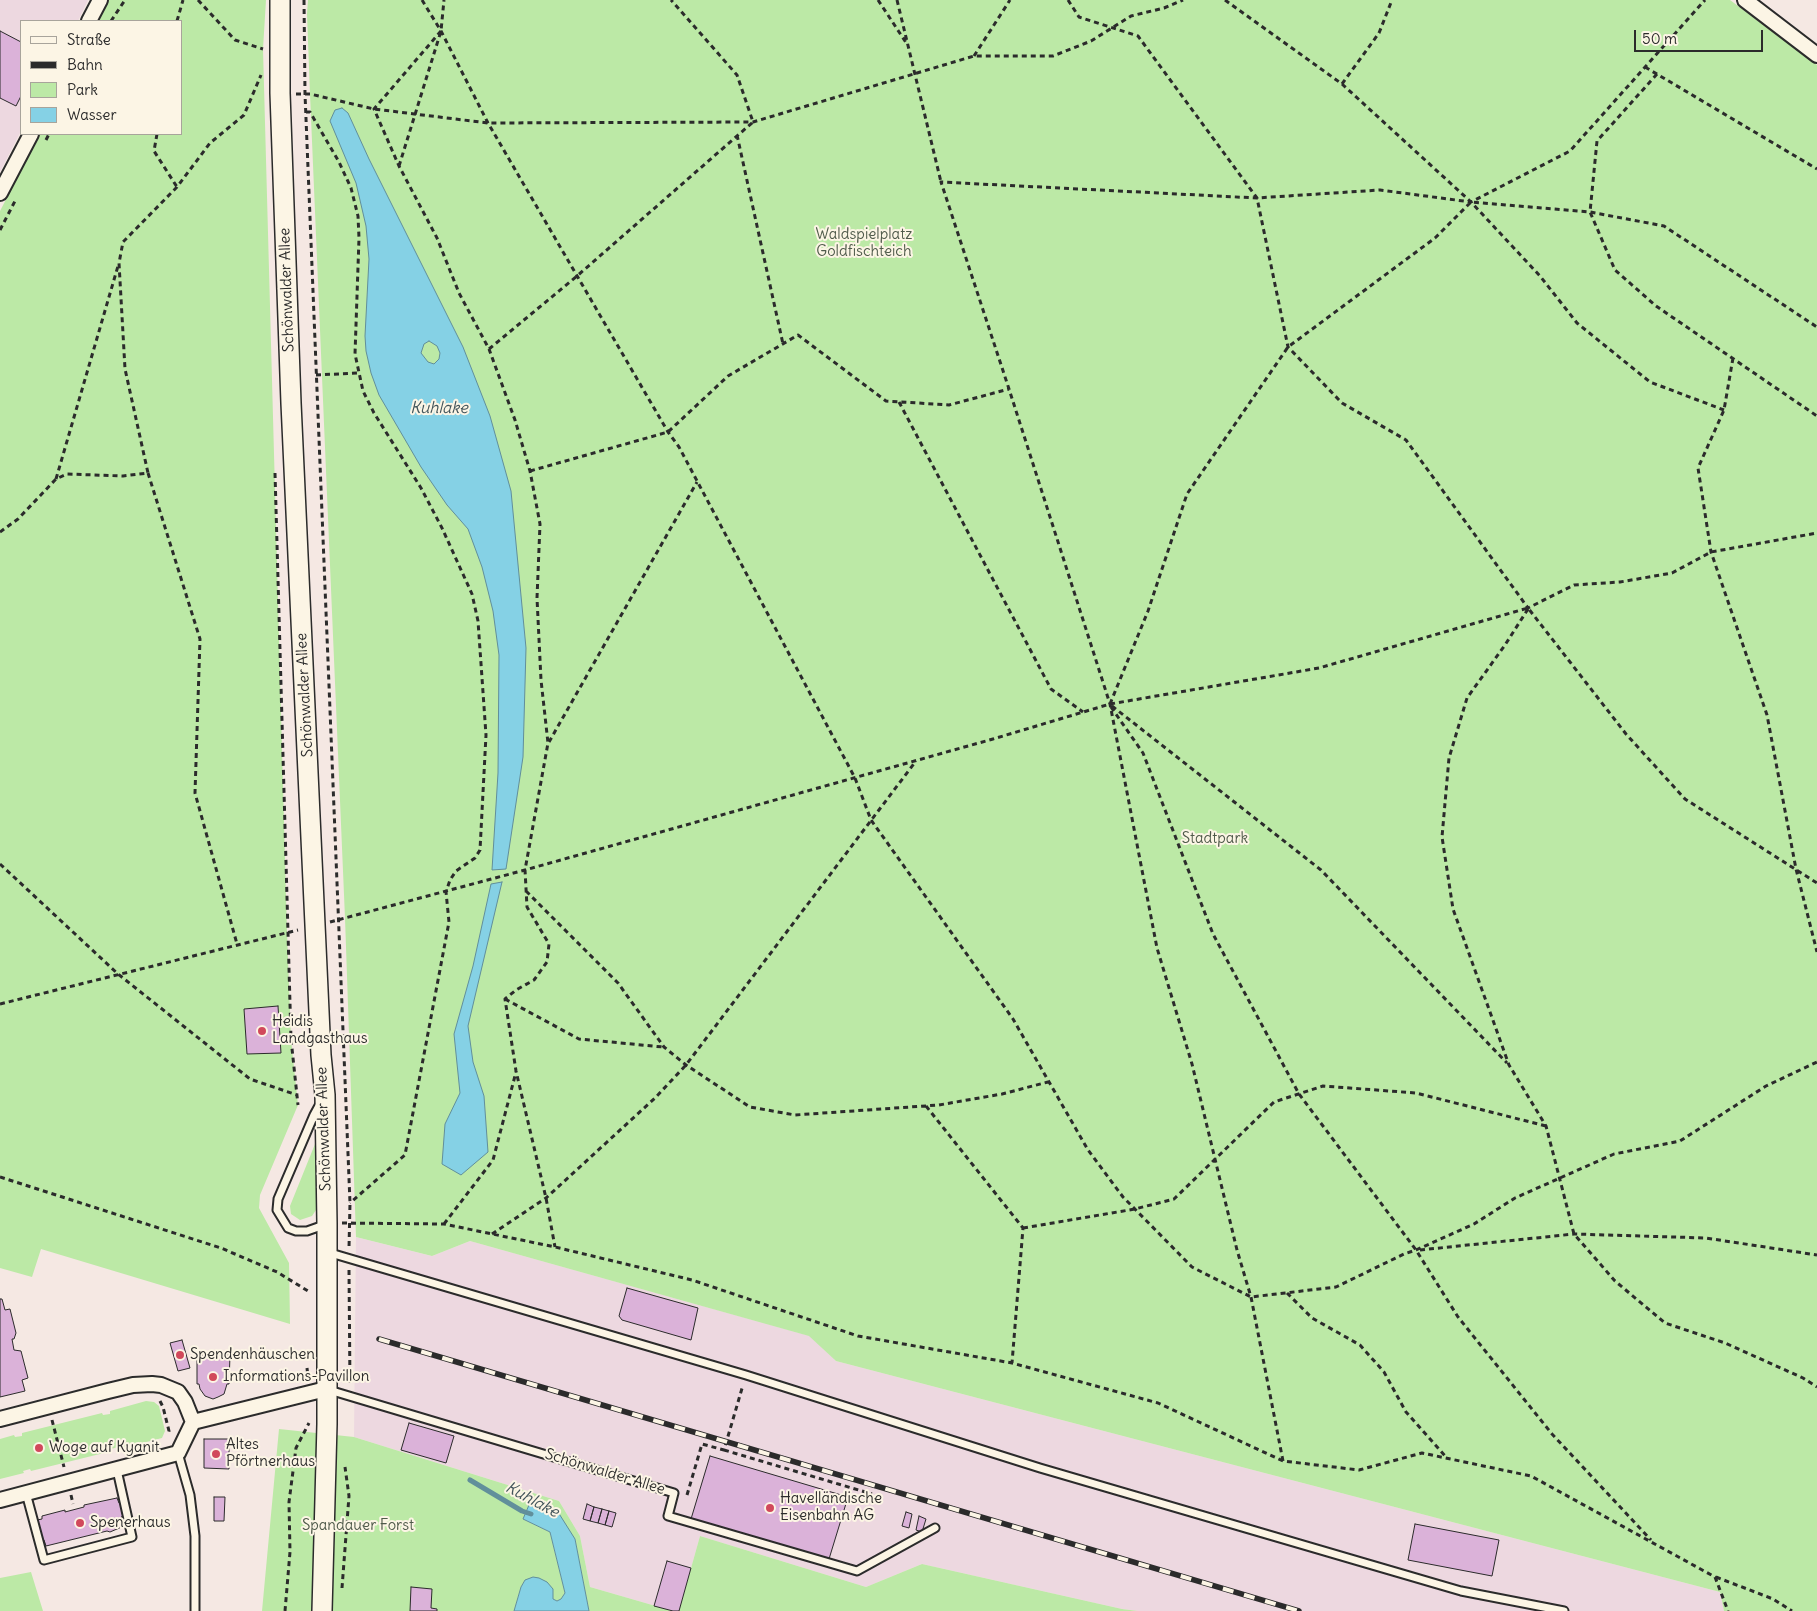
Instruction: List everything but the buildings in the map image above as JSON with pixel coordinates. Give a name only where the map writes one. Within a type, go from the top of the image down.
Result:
[{"type":"main road","name":"Schönwalder Allee","points":[[280,0],[280,94],[291,402],[321,1055],[325,1096],[327,1224],[326,1475],[322,1611]]},
{"type":"street","points":[[90,20],[100,0]]},
{"type":"street","points":[[1745,0],[1817,55]]},
{"type":"street","points":[[0,193],[30,135]]},
{"type":"street","points":[[0,1419],[134,1385],[161,1385],[178,1392],[193,1422]]},
{"type":"street","points":[[193,1422],[326,1389]]},
{"type":"street","points":[[0,1500],[178,1453],[193,1422]]},
{"type":"lane","points":[[325,1096],[314,1115],[278,1199],[277,1210],[288,1228],[296,1231],[306,1231],[327,1224]]},
{"type":"lane","points":[[327,1252],[746,1375],[1040,1468],[1461,1591],[1564,1611]]},
{"type":"lane","name":"Schönwalder Allee","points":[[326,1389],[674,1493],[668,1516],[680,1519]]},
{"type":"lane","points":[[178,1453],[190,1494],[195,1536],[195,1611]]},
{"type":"lane","points":[[26,1493],[44,1560],[132,1537],[117,1470]]},
{"type":"lane","points":[[680,1519],[857,1571],[935,1528]]},
{"type":"path","points":[[112,20],[124,0]]},
{"type":"path","points":[[177,20],[183,0]]},
{"type":"path","points":[[198,0],[235,40],[263,49]]},
{"type":"path","points":[[304,0],[304,94],[350,1203],[350,1387]]},
{"type":"path","points":[[422,0],[441,31],[488,123],[668,432],[679,447],[855,778],[871,820],[1013,1018],[1088,1150],[1123,1196],[1192,1267],[1251,1297],[1336,1286],[1474,1224],[1516,1198],[1614,1154],[1680,1141],[1766,1086],[1817,1062]]},
{"type":"path","points":[[399,166],[441,31],[444,0]]},
{"type":"path","points":[[670,0],[736,75],[754,122]]},
{"type":"path","points":[[878,0],[908,47]]},
{"type":"path","points":[[897,0],[940,182],[1009,389],[1110,704],[1157,948],[1192,1064],[1214,1159],[1251,1297],[1283,1462]]},
{"type":"path","points":[[974,56],[1010,0]]},
{"type":"path","points":[[1068,0],[1079,16],[1138,36],[1257,198],[1288,347],[1342,403],[1406,440],[1528,608],[1626,734],[1685,799],[1817,882]]},
{"type":"path","points":[[280,94],[310,94],[374,109],[488,123],[754,122],[974,56],[1053,56],[1092,41],[1130,16],[1164,8],[1183,0]]},
{"type":"path","points":[[1225,0],[1342,84],[1471,202],[1540,276],[1577,323],[1650,382],[1724,410]]},
{"type":"path","points":[[1342,84],[1379,33],[1392,0]]},
{"type":"path","points":[[1110,704],[1148,611],[1187,494],[1288,347],[1435,238],[1471,202],[1570,151],[1705,0]]},
{"type":"path","points":[[374,109],[441,31]]},
{"type":"path","points":[[1645,66],[1817,169]]},
{"type":"path","points":[[56,479],[119,263],[123,242],[176,186],[210,143],[244,115],[263,70],[264,80]]},
{"type":"path","points":[[1657,74],[1597,141],[1590,212],[1615,270],[1656,306],[1817,416]]},
{"type":"path","points":[[374,109],[399,166],[437,238],[459,293],[488,349],[515,420],[530,471],[540,524],[537,598],[541,680],[548,743],[525,870],[525,891],[527,906],[549,944],[547,962],[534,980],[505,998]]},
{"type":"path","points":[[306,112],[310,112],[339,162],[351,188],[358,216],[355,354],[363,391],[374,413],[421,488],[442,528],[472,594],[476,608],[486,735],[480,850],[475,858],[456,871],[450,880],[446,892],[448,922],[405,1155],[350,1203]]},
{"type":"path","points":[[488,349],[577,276],[754,122]]},
{"type":"path","points":[[157,135],[154,151],[176,186]]},
{"type":"path","points":[[737,135],[783,344]]},
{"type":"path","points":[[940,182],[1257,198],[1380,190],[1471,202],[1590,212],[1664,226],[1817,328]]},
{"type":"path","points":[[119,263],[125,369],[148,473],[200,639],[195,793],[237,944]]},
{"type":"path","points":[[530,471],[668,432],[728,376],[798,335],[886,401],[949,405],[1009,389]]},
{"type":"path","points":[[1733,358],[1724,410],[1698,468],[1711,552],[1767,714],[1796,869],[1817,952]]},
{"type":"path","points":[[316,375],[358,374]]},
{"type":"path","points":[[898,402],[1052,689],[1083,712]]},
{"type":"path","points":[[274,466],[291,1039],[298,1105]]},
{"type":"path","points":[[0,532],[18,519],[56,479],[67,474],[123,476],[148,473]]},
{"type":"path","points":[[548,743],[698,482]]},
{"type":"path","points":[[0,1004],[446,892],[855,778],[1110,704],[1319,668],[1528,608],[1574,586],[1620,582],[1672,572],[1711,552],[1817,533]]},
{"type":"path","points":[[1528,608],[1505,645],[1467,698],[1449,758],[1442,837],[1453,909],[1509,1065],[1546,1126],[1558,1179],[1574,1234],[1616,1281],[1665,1323],[1725,1343],[1803,1378],[1817,1387]]},
{"type":"path","points":[[1110,704],[1321,870],[1509,1065]]},
{"type":"path","points":[[1110,704],[1144,753],[1213,934],[1298,1094],[1416,1250],[1458,1318],[1552,1434],[1653,1543]]},
{"type":"path","points":[[492,1234],[546,1198],[655,1098],[686,1065],[916,760]]},
{"type":"path","points":[[0,864],[118,974],[250,1079],[297,1095]]},
{"type":"path","points":[[525,891],[618,984],[664,1047],[686,1065],[750,1108],[795,1115],[926,1106],[1002,1094],[1048,1082]]},
{"type":"path","points":[[505,998],[579,1039],[664,1047]]},
{"type":"path","points":[[505,998],[516,1071],[546,1198],[555,1247]]},
{"type":"path","points":[[444,1224],[493,1160],[516,1071]]},
{"type":"path","points":[[1024,1228],[1135,1209],[1174,1199],[1274,1102],[1323,1086],[1416,1092],[1546,1126]]},
{"type":"path","points":[[926,1106],[1024,1228],[1012,1364]]},
{"type":"path","points":[[0,1177],[222,1248],[277,1272],[308,1290]]},
{"type":"path","points":[[327,1224],[350,1222],[444,1224],[555,1247],[692,1280],[858,1336],[1012,1364],[1158,1403],[1283,1462],[1359,1470],[1422,1453],[1531,1476],[1715,1577],[1773,1600],[1792,1611]]},
{"type":"path","points":[[1416,1250],[1574,1234],[1706,1238],[1817,1255]]},
{"type":"path","points":[[1287,1293],[1312,1318],[1360,1345],[1384,1372],[1406,1412],[1448,1458]]},
{"type":"path","points":[[724,1450],[746,1375]]},
{"type":"path","points":[[49,1406],[73,1504]]},
{"type":"path","points":[[164,1407],[169,1431],[164,1440]]},
{"type":"path","points":[[285,1611],[290,1552],[289,1502],[296,1448],[309,1423]]},
{"type":"path","points":[[680,1519],[702,1444],[872,1494]]},
{"type":"path","points":[[342,1592],[349,1496],[344,1461]]},
{"type":"path","points":[[55,1470],[74,1465]]},
{"type":"path","points":[[1715,1577],[1728,1611]]},
{"type":"shaded area","points":[[0,0],[88,0],[78,20],[20,20],[20,133],[0,172]]},
{"type":"shaded area","points":[[356,1237],[432,1256],[470,1241],[810,1336],[836,1361],[1720,1592],[1724,1611],[1138,1611],[922,1564],[866,1587],[700,1536],[679,1611],[673,1611],[590,1587],[580,1536],[559,1501],[354,1437]]},
{"type":"green space","points":[[109,0],[266,0],[263,49],[287,932],[291,1039],[298,1105],[260,1195],[259,1208],[289,1263],[290,1324],[41,1249],[32,1277],[0,1268],[0,211],[39,135],[182,135],[182,20],[99,20]]},
{"type":"green space","name":"Stadtpark","points":[[308,0],[1730,0],[1817,65],[1817,1611],[1724,1611],[1720,1592],[836,1361],[809,1336],[470,1241],[432,1256],[356,1237],[345,918],[310,94]]},
{"type":"green space","points":[[315,1144],[317,1145],[318,1207],[312,1216],[300,1220],[291,1214],[290,1206]]},
{"type":"green space","points":[[146,1401],[154,1402],[159,1406],[165,1431],[162,1438],[119,1449],[118,1447],[111,1449],[112,1451],[31,1471],[30,1469],[23,1471],[24,1473],[0,1479],[0,1439],[14,1435],[15,1437],[22,1436],[22,1433],[102,1413],[103,1415],[110,1414],[110,1411]]},
{"type":"green space","name":"Spandauer Forst","points":[[279,1429],[354,1437],[559,1501],[580,1536],[590,1587],[673,1611],[589,1611],[575,1539],[523,1519],[550,1532],[565,1593],[557,1601],[553,1599],[552,1595],[525,1580],[514,1611],[262,1611]]},
{"type":"green space","points":[[700,1536],[866,1587],[922,1564],[1138,1611],[679,1611]]},
{"type":"green space","points":[[31,1572],[43,1611],[0,1611],[0,1578]]},
{"type":"water","name":"Kuhlake","points":[[342,108],[348,113],[463,347],[490,416],[511,491],[526,648],[523,757],[506,869],[492,870],[498,773],[499,655],[493,611],[482,567],[468,529],[447,505],[421,467],[379,395],[371,373],[365,336],[369,259],[366,226],[356,183],[330,121],[335,110]],"holes":[[[429,341],[437,346],[440,353],[439,359],[434,364],[428,362],[421,353],[424,344]]]},
{"type":"water","points":[[502,882],[468,1026],[473,1062],[484,1096],[488,1152],[461,1175],[442,1164],[445,1124],[460,1093],[454,1034],[473,966],[491,884]]},
{"type":"water","name":"Kuhlake","points":[[529,1505],[558,1512],[575,1539],[589,1611],[514,1611],[521,1587],[525,1580],[533,1577],[547,1582],[553,1589],[553,1599],[557,1601],[565,1593],[550,1532],[523,1519]]},
{"type":"waterway","name":"Kuhlake","points":[[470,1480],[522,1511],[531,1514]]},
{"type":"railway","points":[[379,1339],[1299,1611]]},
{"type":"place","name":"Heidis Landgasthaus","points":[[262,1031]]},
{"type":"place","name":"Spendenhäuschen","points":[[180,1355]]},
{"type":"place","name":"Informations-Pavillon","points":[[213,1377]]},
{"type":"place","name":"Woge auf Kyanit","points":[[39,1448]]},
{"type":"place","name":"Altes Pförtnerhaus","points":[[216,1454]]},
{"type":"place","name":"Havelländische Eisenbahn AG","points":[[770,1508]]},
{"type":"place","name":"Spenerhaus","points":[[80,1523]]},
{"type":"park label","name":"Waldspielplatz Goldfischteich","points":[[864,244]]}]
